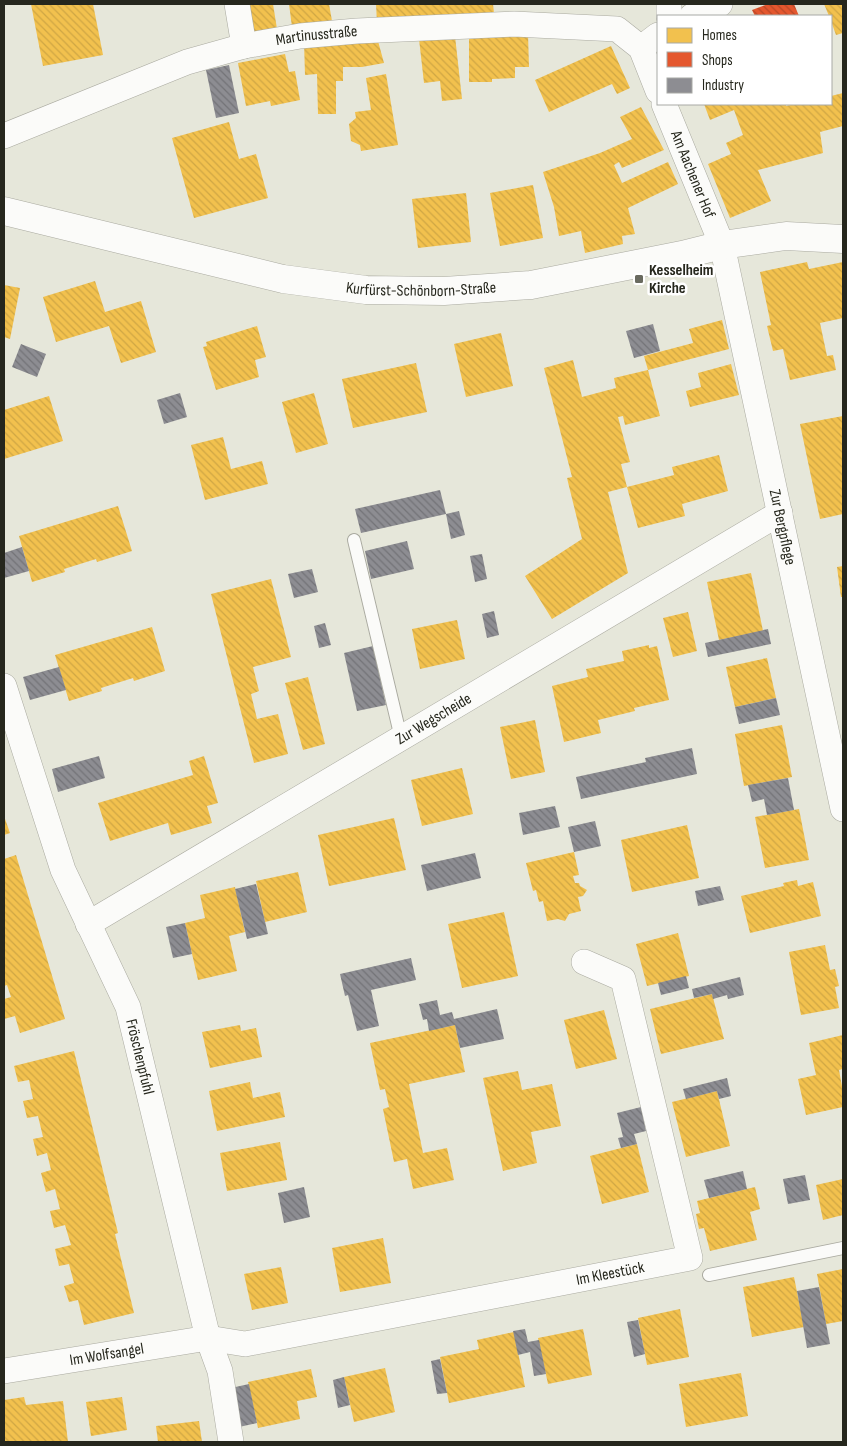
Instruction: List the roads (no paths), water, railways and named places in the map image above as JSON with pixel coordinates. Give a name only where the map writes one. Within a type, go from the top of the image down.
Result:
[{"type":"street","points":[[237,4],[244,46]]},
{"type":"street","points":[[694,15],[720,4]]},
{"type":"street","name":"Martinusstraße","points":[[4,136],[187,62],[244,46],[300,36],[510,14],[617,30],[649,42]]},
{"type":"street","points":[[649,42],[657,86]]},
{"type":"street","name":"Am Aachener Hof","points":[[664,105],[722,245]]},
{"type":"street","name":"Kurfürst-Schönborn-Straße","points":[[4,211],[283,279],[366,290],[444,291],[531,285],[682,255],[722,245],[786,236],[843,239]]},
{"type":"street","name":"Zur Bergpflege","points":[[722,245],[843,809]]},
{"type":"street","name":"Zur Wegscheide","points":[[88,924],[780,513]]},
{"type":"street","name":"Fröschenpfuhl","points":[[4,686],[63,870],[128,1007],[208,1338],[220,1370],[231,1442]]},
{"type":"street","name":"Im Kleestück","points":[[208,1338],[245,1344],[690,1258],[623,979],[584,962]]},
{"type":"street","name":"Im Wolfsangel","points":[[4,1371],[208,1338]]},
{"type":"lane","points":[[354,540],[401,738]]},
{"type":"lane","points":[[709,1275],[843,1248]]},
{"type":"place","name":"Kesselheim Kirche","points":[[639,279]]}]
